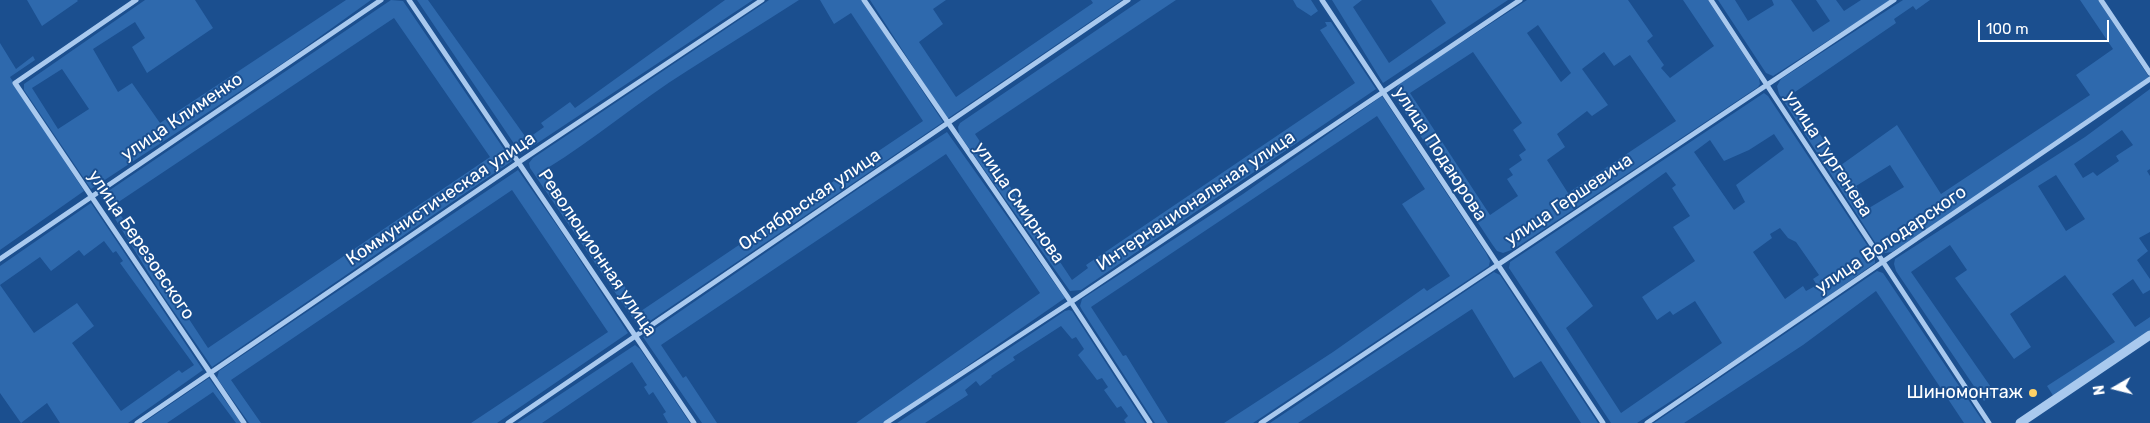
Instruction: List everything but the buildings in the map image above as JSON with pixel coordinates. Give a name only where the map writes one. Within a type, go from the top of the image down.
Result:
[{"type":"street","name":"улица Березовского","points":[[136,0],[15,83],[244,423]]},
{"type":"street","name":"улица Клименко","points":[[0,259],[91,195],[381,0]]},
{"type":"street","name":"Революционная улица","points":[[409,0],[694,423]]},
{"type":"street","name":"Коммунистическая улица","points":[[137,423],[519,162],[762,0]]},
{"type":"street","name":"улица Смирнова","points":[[864,0],[1071,302],[1150,423]]},
{"type":"street","name":"Октябрьская улица","points":[[508,423],[1128,0]]},
{"type":"street","name":"улица Подаюрова","points":[[1322,0],[1496,265],[1603,423]]},
{"type":"street","name":"Интернациональная улица","points":[[886,423],[1071,302],[1382,91],[1520,0]]},
{"type":"street","name":"улица Тургенева","points":[[1711,0],[1989,423]]},
{"type":"street","name":"улица Гершевича","points":[[1261,423],[1894,0]]},
{"type":"street","points":[[2101,0],[2150,73]]},
{"type":"street","name":"улица Володарского","points":[[1647,423],[2150,79]]},
{"type":"street","points":[[2020,423],[2150,335]]},
{"type":"shaded area","points":[[27,0],[77,0],[78,1],[42,26]]},
{"type":"shaded area","points":[[145,0],[195,0],[213,28],[147,73],[132,47],[145,38],[135,22],[93,49],[118,92],[132,83],[160,123],[346,0],[371,0],[286,61],[91,189],[24,90],[24,84]],"holes":[[[62,69],[89,109],[58,129],[32,88]]]},
{"type":"shaded area","points":[[391,0],[403,1],[512,161],[212,367],[159,290],[101,196]],"holes":[[[394,18],[490,157],[208,348],[114,205]]]},
{"type":"shaded area","points":[[417,0],[428,0],[527,139],[544,127],[541,123],[570,102],[575,108],[725,0],[753,0],[521,154]]},
{"type":"shaded area","points":[[769,0],[799,0],[669,83],[546,169],[641,311],[923,121],[851,13],[834,24],[820,0],[862,0],[943,122],[644,325],[638,326],[530,168],[529,163],[533,158]]},
{"type":"shaded area","points":[[870,0],[946,0],[933,9],[943,24],[919,42],[956,97],[1093,3],[1091,0],[1122,0],[947,119]]},
{"type":"shaded area","points":[[1141,0],[1176,0],[975,134],[1072,280],[1088,268],[1086,265],[1355,83],[1320,30],[1327,26],[1325,22],[1331,22],[1376,89],[1081,290],[1070,291],[959,134],[958,127],[960,123]]},
{"type":"shaded area","points":[[1293,0],[1311,0],[1318,11],[1311,16],[1297,7]]},
{"type":"shaded area","points":[[1332,0],[1362,0],[1353,7],[1389,63],[1446,23],[1431,0],[1508,0],[1383,83]]},
{"type":"shaded area","points":[[1527,0],[1628,0],[1653,36],[1647,41],[1664,65],[1661,68],[1670,78],[1714,46],[1683,0],[1708,0],[1759,78],[1760,84],[1514,249],[1503,253],[1497,251],[1492,244],[1398,102],[1396,90],[1404,80]],"holes":[[[1538,25],[1571,73],[1561,82],[1527,33]],[[1473,52],[1522,123],[1513,130],[1526,150],[1519,155],[1522,160],[1509,169],[1513,175],[1507,179],[1518,196],[1490,215],[1410,93]],[[1604,52],[1614,66],[1630,55],[1676,121],[1568,193],[1547,160],[1565,147],[1557,134],[1587,111],[1592,116],[1608,105],[1582,69]]]},
{"type":"shaded area","points":[[1718,0],[1735,0],[1748,21],[1774,5],[1772,0],[1791,0],[1813,32],[1830,21],[1816,0],[1836,0],[1844,11],[1861,0],[1891,0],[1773,76],[1766,73]]},
{"type":"shaded area","points":[[1903,0],[1930,0],[1916,10],[1913,6],[1894,19],[1896,23],[1792,94],[1841,165],[1897,125],[1941,194],[2090,95],[2076,75],[2113,49],[2080,0],[2098,0],[2149,77],[2048,150],[1892,252],[1885,253],[1880,250],[1779,94],[1777,86],[1781,79]],"holes":[[[1890,165],[1904,187],[1869,208],[1856,186]]]},
{"type":"shaded area","points":[[0,43],[16,69],[33,56],[35,60],[10,77],[84,191],[0,250]]},
{"type":"shaded area","points":[[2150,89],[2150,169],[2147,171],[2150,176],[2150,232],[2139,238],[2148,251],[2137,260],[2150,279],[2150,290],[2143,294],[2133,279],[2112,294],[2135,327],[2150,317],[2150,333],[2054,397],[2047,386],[2115,342],[2065,275],[2010,314],[2031,347],[2014,359],[1955,278],[1967,270],[1950,245],[1911,272],[1995,393],[1984,401],[1896,271],[1895,259],[2085,137]],"holes":[[[2122,130],[2133,145],[2116,156],[2119,161],[2097,176],[2093,172],[2083,178],[2074,164]],[[2056,175],[2085,219],[2066,231],[2038,186]]]},
{"type":"shaded area","points":[[1764,93],[1768,96],[1875,257],[1875,263],[1778,332],[1637,423],[1611,423],[1509,268],[1510,262]],"holes":[[[1774,134],[1784,149],[1736,185],[1745,202],[1734,210],[1694,152],[1710,140],[1724,161],[1749,150]],[[1666,172],[1676,185],[1672,188],[1690,216],[1673,227],[1695,261],[1642,297],[1657,320],[1670,311],[1673,315],[1695,301],[1722,343],[1621,413],[1566,328],[1593,306],[1555,252]],[[1780,228],[1788,238],[1796,242],[1819,275],[1813,279],[1817,285],[1806,291],[1803,286],[1785,299],[1753,252],[1772,238],[1770,234]]]},
{"type":"shaded area","points":[[1382,96],[1486,253],[1490,261],[1489,266],[1253,423],[1224,423],[1333,352],[1424,288],[1427,291],[1450,276],[1402,204],[1425,189],[1377,116],[1091,307],[1123,356],[1126,355],[1168,423],[1155,423],[1082,310],[1080,306],[1082,299],[1243,194]]},
{"type":"shaded area","points":[[947,132],[1065,298],[885,423],[856,423],[1040,293],[946,154],[661,345],[683,378],[686,376],[717,423],[702,423],[643,337],[861,187]]},
{"type":"shaded area","points":[[518,170],[628,333],[497,423],[471,423],[608,332],[512,190],[231,380],[261,423],[249,423],[217,378],[219,371]]},
{"type":"shaded area","points":[[91,203],[203,370],[128,423],[60,423],[47,403],[21,423],[0,393],[0,285],[0,266]],"holes":[[[104,241],[113,253],[116,251],[123,261],[120,263],[194,365],[182,373],[179,370],[121,411],[72,343],[94,326],[77,303],[34,333],[0,285],[40,257],[51,271],[79,250],[84,256]]]},
{"type":"shaded area","points":[[1877,271],[1883,273],[1984,423],[1964,423],[1876,291],[1803,345],[1684,423],[1654,423]]},
{"type":"shaded area","points":[[1494,272],[1500,275],[1598,423],[1581,423],[1541,361],[1514,378],[1472,309],[1298,423],[1270,423]]},
{"type":"shaded area","points":[[1065,311],[1072,311],[1145,423],[1126,423],[1124,420],[1128,416],[1121,406],[1117,408],[1104,390],[1108,387],[1102,378],[1097,380],[1078,355],[1084,349],[1076,337],[1072,339],[1061,326],[1013,357],[1015,360],[980,386],[976,381],[965,390],[968,395],[925,423],[897,423]]},
{"type":"shaded area","points":[[635,345],[640,349],[690,423],[668,423],[663,414],[666,412],[653,392],[649,395],[644,387],[647,385],[632,362],[542,423],[517,423]]},
{"type":"shaded area","points":[[209,378],[241,423],[236,423],[213,392],[167,423],[143,423]]},
{"type":"place","name":"Шиномонтаж","points":[[2033,393]]}]
